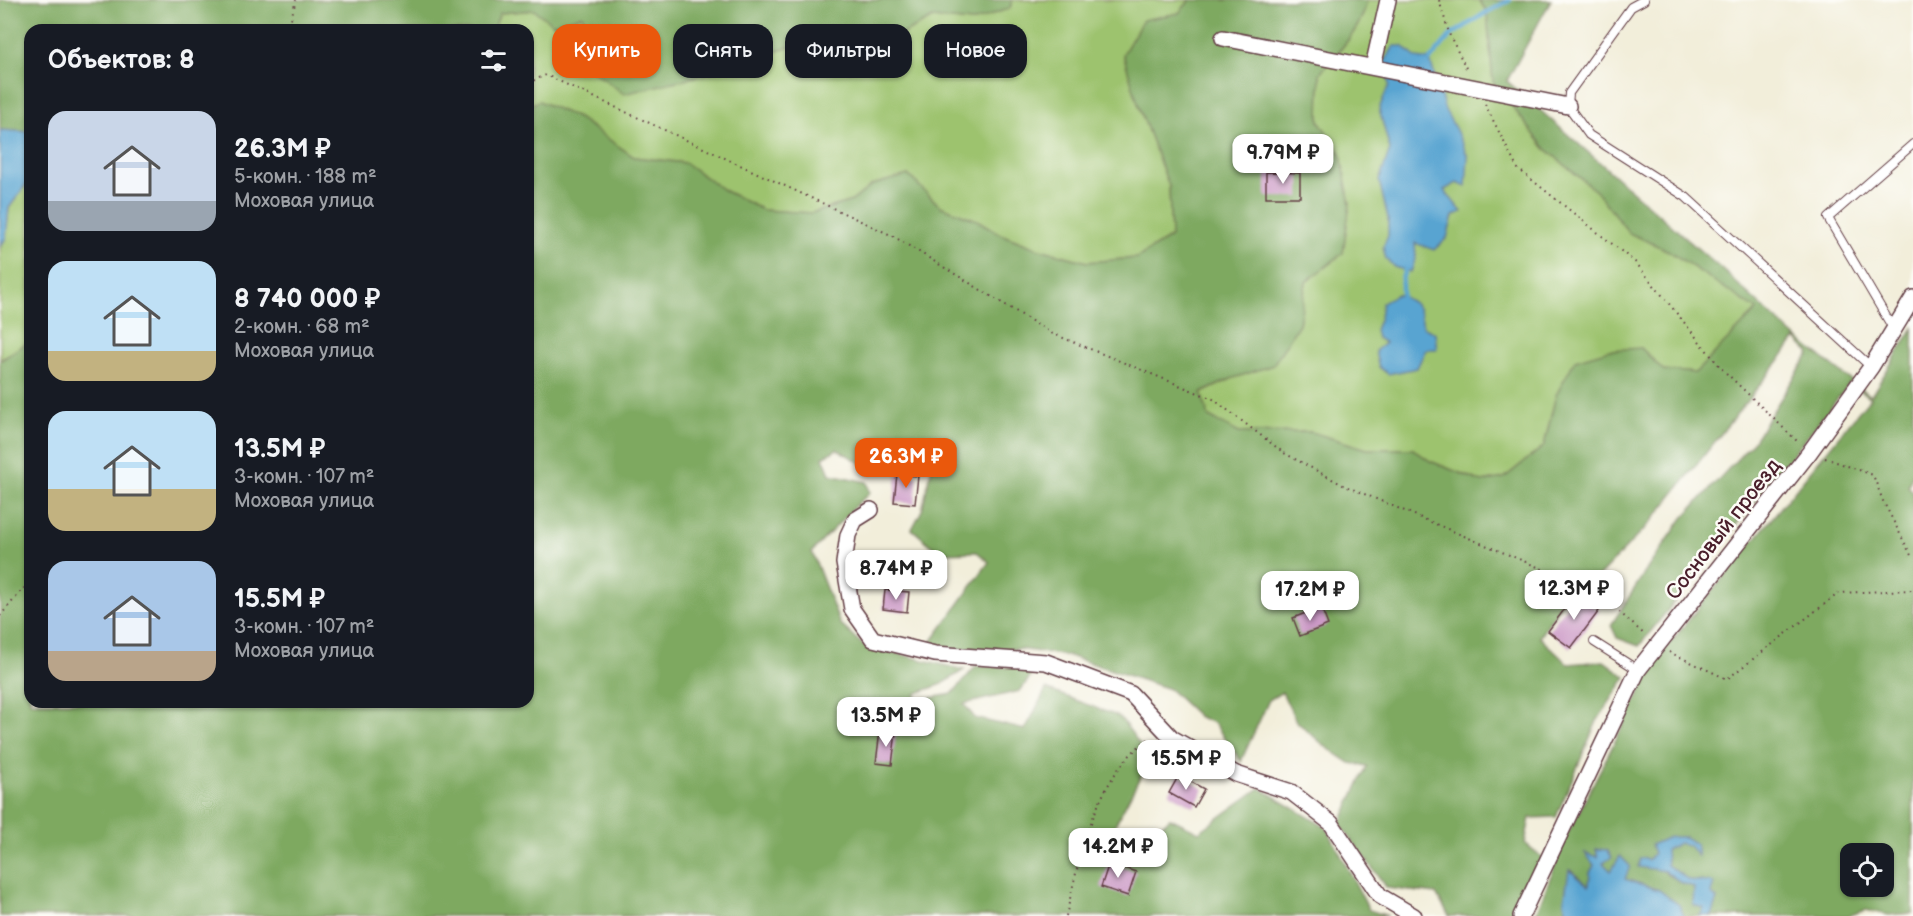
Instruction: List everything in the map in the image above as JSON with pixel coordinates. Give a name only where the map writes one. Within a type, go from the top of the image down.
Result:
[{"type":"street","points":[[1373,67],[1388,0]]},
{"type":"street","points":[[1223,38],[1568,106]]},
{"type":"street","name":"Сосновый проезд","points":[[1521,916],[1638,670],[1809,453],[1871,367],[1913,298]]},
{"type":"street","points":[[871,510],[855,520],[848,535],[844,563],[852,609],[873,639],[935,654],[1046,662],[1131,694],[1172,738],[1236,774],[1291,792],[1331,823],[1380,896],[1414,916]]},
{"type":"lane","points":[[1644,0],[1631,7],[1569,93],[1568,106],[1590,135],[1686,197],[1871,367]]},
{"type":"lane","points":[[1894,330],[1828,218],[1913,144]]},
{"type":"lane","points":[[1594,642],[1638,670]]},
{"type":"path","points":[[290,24],[296,0]]},
{"type":"path","points":[[1439,0],[1450,36],[1517,168],[1636,263],[1721,368],[1809,453],[1873,475],[1883,501],[1913,559]]},
{"type":"path","points":[[534,80],[546,75],[893,236],[1051,333],[1213,399],[1284,453],[1343,485],[1597,592],[1658,647],[1726,679],[1839,592],[1913,590]]},
{"type":"path","points":[[0,616],[24,588]]},
{"type":"path","points":[[1066,916],[1082,846],[1109,782],[1140,744],[1164,730]]},
{"type":"green space","points":[[0,0],[1012,0],[1010,8],[972,22],[933,18],[912,29],[912,24],[785,24],[785,48],[773,52],[773,24],[673,24],[673,78],[689,78],[624,94],[603,78],[661,78],[661,24],[584,24],[583,15],[553,24],[534,10],[500,13],[495,24],[24,24],[24,132],[0,130]]},
{"type":"green space","points":[[1012,0],[1190,0],[1179,13],[1143,21],[1139,107],[1169,186],[1171,237],[1137,258],[1087,262],[1036,248],[1000,234],[977,220],[940,206],[908,175],[872,185],[852,201],[812,213],[763,210],[725,191],[685,163],[634,157],[578,118],[539,101],[534,103],[534,24],[495,24],[500,13],[534,10],[553,24],[552,78],[773,78],[773,52],[785,48],[785,78],[912,78],[912,29],[933,18],[973,22],[1010,8]]},
{"type":"green space","points":[[1190,0],[1367,0],[1355,30],[1320,73],[1319,121],[1341,154],[1350,204],[1343,253],[1306,282],[1299,324],[1273,365],[1231,379],[1201,393],[1209,417],[1239,433],[1311,432],[1367,449],[1413,449],[1430,461],[1482,482],[1504,478],[1544,446],[1556,395],[1575,360],[1609,350],[1641,348],[1663,370],[1695,373],[1757,310],[1669,251],[1629,233],[1597,192],[1545,148],[1493,82],[1487,12],[1479,0],[1551,0],[1507,81],[1792,334],[1871,396],[1913,328],[1913,474],[1908,486],[1913,491],[1913,913],[1889,915],[1865,910],[1848,916],[1711,916],[1717,899],[1711,893],[1713,883],[1689,880],[1667,865],[1666,850],[1678,843],[1689,845],[1685,837],[1654,853],[1648,861],[1682,883],[1694,887],[1694,905],[1704,908],[1700,916],[1684,916],[1679,905],[1659,890],[1624,879],[1620,857],[1611,872],[1602,863],[1611,857],[1607,850],[1596,850],[1599,858],[1587,854],[1594,865],[1590,873],[1589,886],[1570,870],[1564,902],[1568,916],[1535,916],[1567,835],[1657,659],[1870,398],[1850,383],[1639,646],[1617,638],[1611,625],[1649,566],[1683,518],[1753,442],[1810,353],[1796,339],[1653,520],[1598,577],[1573,588],[1539,637],[1568,664],[1604,661],[1626,677],[1597,721],[1556,817],[1530,818],[1525,843],[1543,858],[1511,916],[1449,916],[1436,894],[1387,888],[1340,824],[1367,766],[1350,763],[1326,747],[1296,721],[1282,692],[1269,700],[1241,761],[1214,723],[1199,717],[1169,689],[1069,656],[1019,649],[939,650],[929,645],[989,562],[977,552],[940,553],[912,529],[922,510],[933,462],[884,449],[883,466],[873,470],[837,449],[823,457],[830,474],[867,482],[870,493],[812,552],[840,624],[863,645],[964,670],[942,684],[915,694],[918,700],[952,694],[976,666],[1037,668],[1020,691],[964,704],[975,718],[1025,730],[1046,689],[1120,717],[1150,758],[1114,827],[1140,844],[1170,818],[1199,832],[1260,788],[1327,828],[1369,910],[1388,916],[179,916],[169,913],[163,916],[0,916],[0,361],[24,345],[24,708],[534,708],[534,103],[539,101],[578,118],[634,157],[685,163],[725,191],[763,210],[812,213],[852,201],[872,185],[908,175],[940,206],[977,220],[1000,234],[1036,248],[1087,262],[1137,258],[1171,237],[1169,186],[1139,107],[1123,54],[1143,20],[1179,13]]},
{"type":"green space","points":[[1367,0],[1479,0],[1487,12],[1493,82],[1545,148],[1597,192],[1629,233],[1669,251],[1758,310],[1695,373],[1663,370],[1641,348],[1556,395],[1544,446],[1504,478],[1482,482],[1430,461],[1413,449],[1367,449],[1311,432],[1239,433],[1209,417],[1200,394],[1231,379],[1299,324],[1306,282],[1343,253],[1341,154],[1319,121],[1320,73],[1355,30]]},
{"type":"green space","points":[[583,14],[585,24],[553,24]]},
{"type":"green space","points":[[24,187],[24,345],[0,360],[0,247],[6,238],[9,208]]},
{"type":"water","points":[[1394,46],[1403,46],[1416,58],[1430,60],[1445,110],[1468,157],[1466,187],[1457,183],[1444,190],[1462,212],[1453,216],[1447,238],[1434,250],[1415,243],[1416,257],[1411,272],[1394,267],[1386,259],[1383,247],[1388,236],[1388,218],[1379,181],[1390,150],[1379,109],[1389,85],[1385,61]]},
{"type":"water","points":[[0,130],[24,132],[24,187],[9,208],[6,238],[0,247]]},
{"type":"water","points":[[1397,294],[1409,300],[1419,309],[1423,327],[1435,333],[1437,349],[1426,349],[1417,368],[1388,374],[1379,367],[1375,351],[1385,343],[1377,338],[1375,330],[1382,303]]},
{"type":"water","points":[[1669,837],[1685,837],[1696,844],[1698,857],[1689,845],[1679,843],[1666,850],[1667,865],[1689,880],[1714,883],[1711,893],[1717,899],[1711,916],[1700,916],[1704,908],[1693,905],[1694,887],[1682,883],[1665,871],[1638,867],[1640,858],[1648,860],[1654,853],[1651,845]]},
{"type":"water","points":[[1596,849],[1607,850],[1612,857],[1603,863],[1611,871],[1620,856],[1630,866],[1625,879],[1659,890],[1679,905],[1684,916],[1568,916],[1564,902],[1569,870],[1589,886],[1590,873],[1594,865],[1585,853],[1598,857]]},
{"type":"building","points":[[1266,172],[1300,173],[1300,197],[1266,197]]},
{"type":"building","points":[[897,474],[918,476],[915,504],[894,502]]},
{"type":"building","points":[[885,590],[909,592],[907,612],[883,609]]},
{"type":"building","points":[[1576,594],[1599,611],[1571,648],[1548,631]]},
{"type":"building","points":[[1321,607],[1328,625],[1300,636],[1293,618]]},
{"type":"building","points":[[880,730],[896,732],[892,765],[876,763]]},
{"type":"building","points":[[1179,775],[1204,789],[1194,807],[1169,793]]},
{"type":"building","points":[[1109,863],[1136,872],[1128,896],[1101,887]]},
{"type":"waterway","points":[[1430,60],[1450,36],[1510,0]]},
{"type":"waterway","points":[[1402,297],[1402,279],[1405,270]]}]
